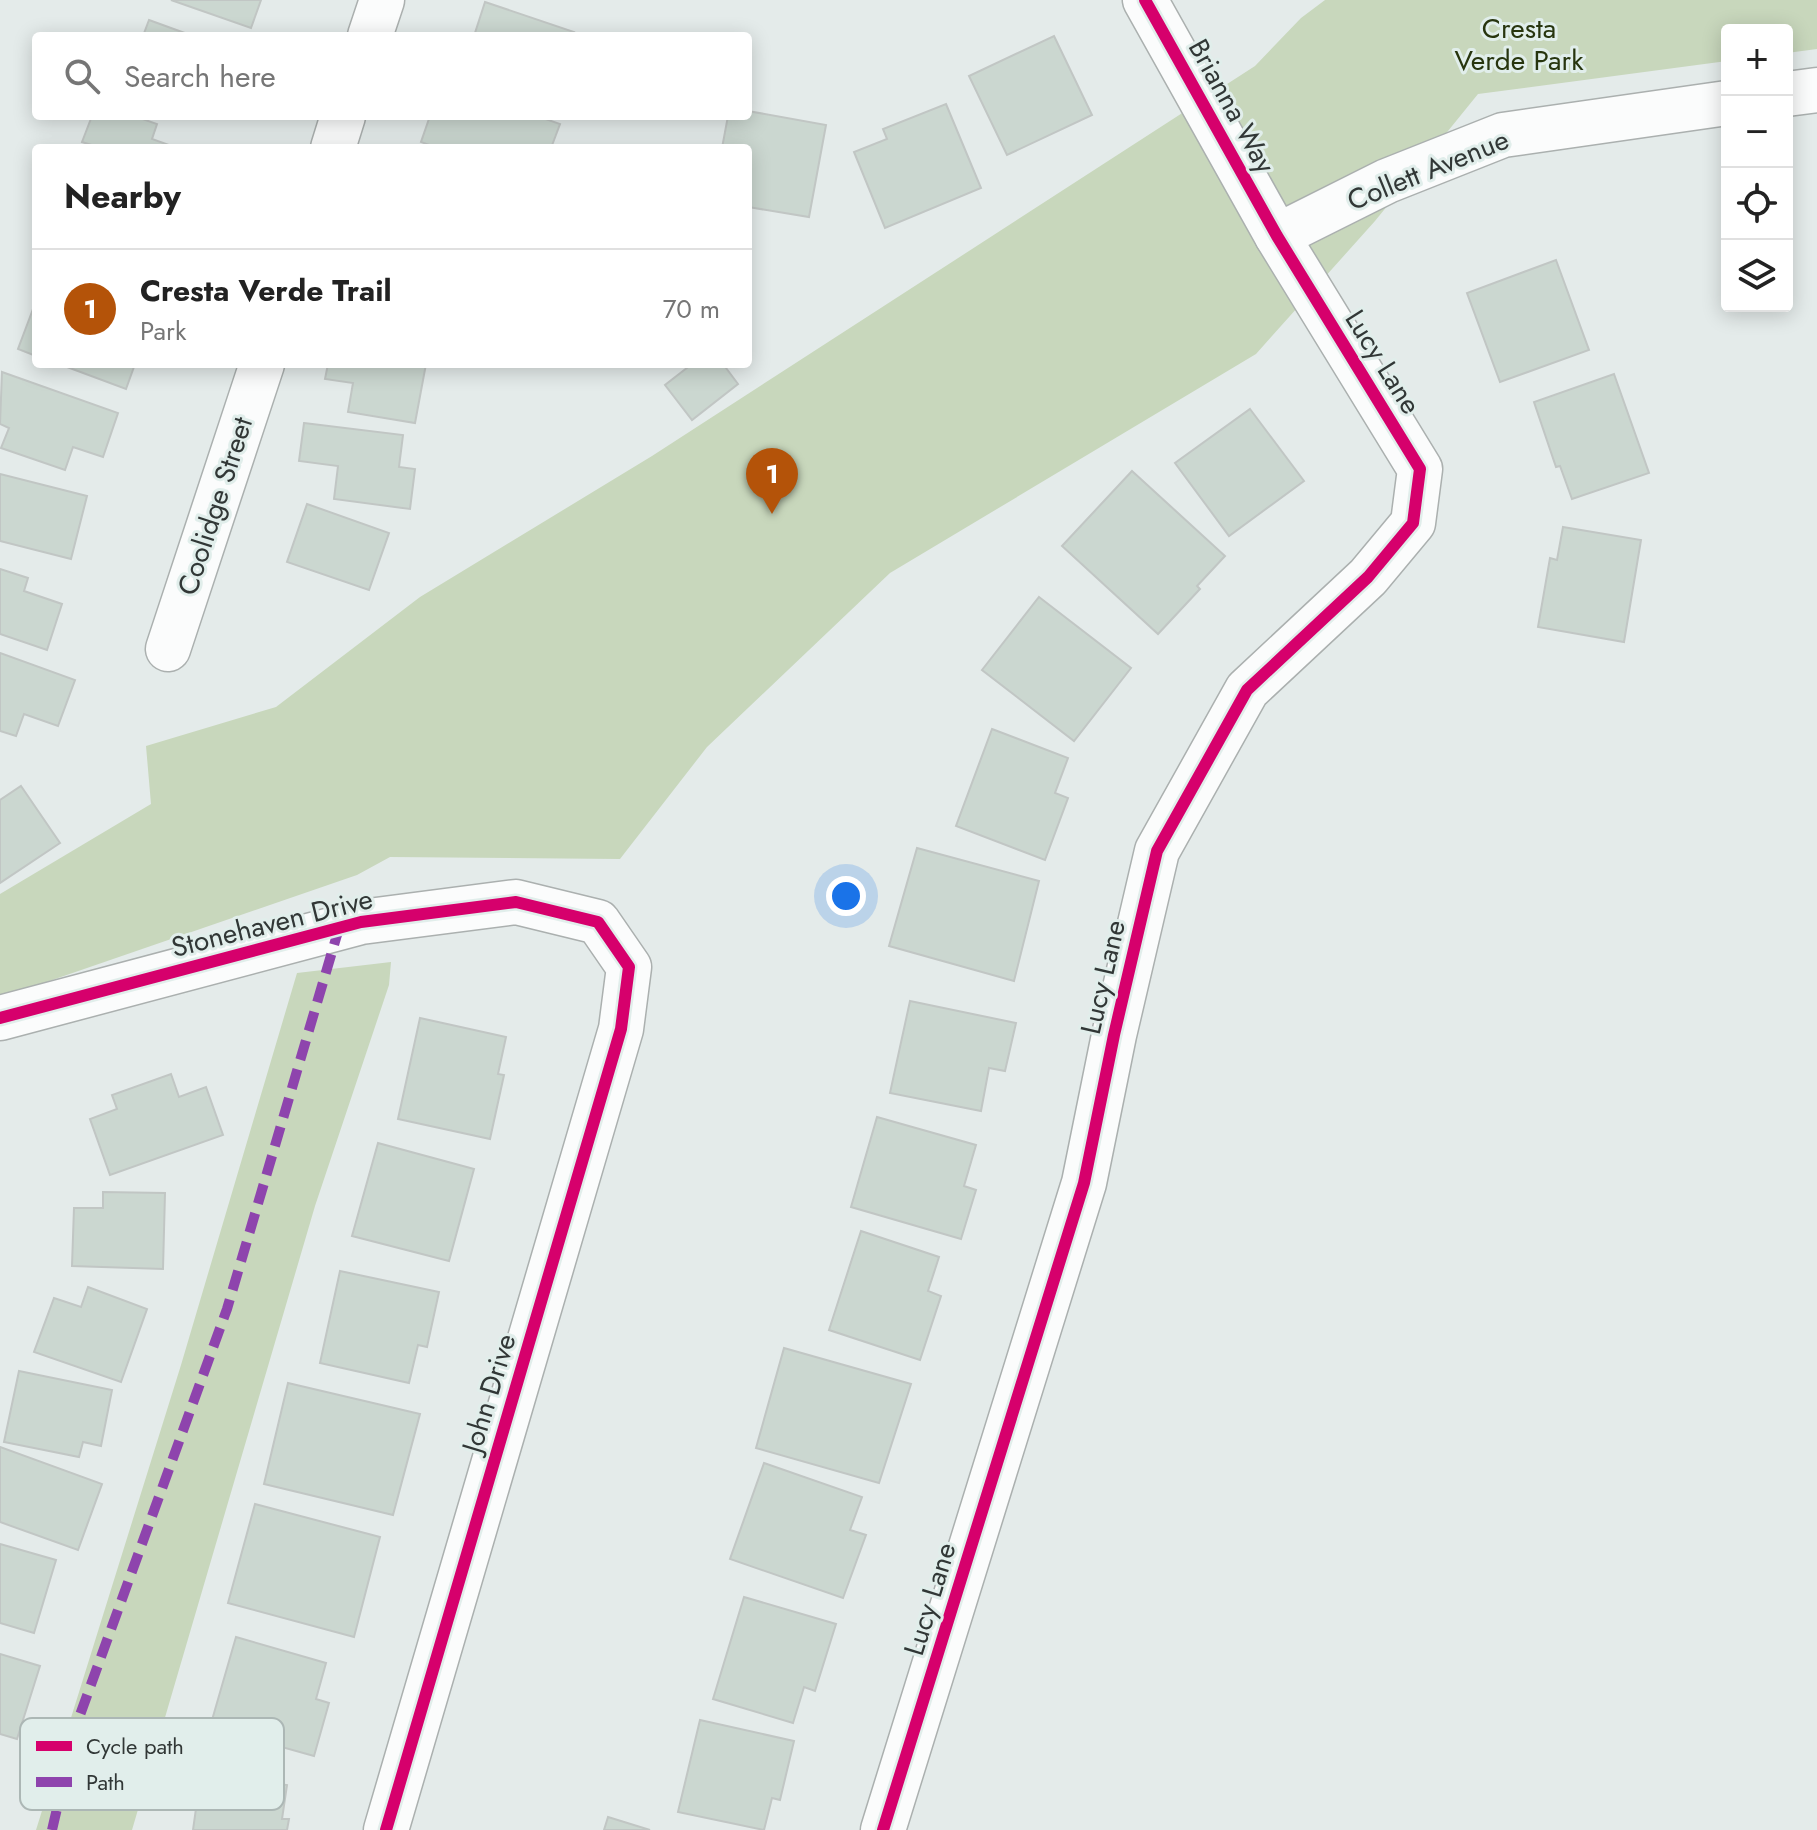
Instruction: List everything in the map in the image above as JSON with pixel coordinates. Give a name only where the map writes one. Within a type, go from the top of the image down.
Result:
[{"type":"street","points":[[371,32],[382,0]]},
{"type":"street","name":"Brianna Way","points":[[1145,0],[1277,236]]},
{"type":"street","name":"Collett Avenue","points":[[1277,236],[1387,181],[1503,135],[1721,104]]},
{"type":"street","points":[[334,144],[342,120]]},
{"type":"street","name":"Lucy Lane","points":[[883,1830],[1084,1183],[1114,1035],[1157,851],[1247,690],[1368,577],[1413,523],[1420,469],[1277,236]]},
{"type":"street","name":"Coolidge Street","points":[[168,649],[261,368]]},
{"type":"street","name":"Stonehaven Drive","points":[[0,1018],[361,922],[516,902],[598,922],[629,967]]},
{"type":"street","name":"John Drive","points":[[386,1830],[621,1029],[629,967]]},
{"type":"green space","name":"Cresta Verde Park","points":[[1325,0],[1817,0],[1817,49],[1793,52],[1793,24],[1721,24],[1721,62],[1478,94],[1375,221],[1256,354],[890,573],[707,747],[620,859],[390,857],[357,875],[0,998],[0,894],[151,804],[146,746],[276,707],[420,597],[652,456],[1255,66],[1301,18]]},
{"type":"green space","points":[[391,962],[389,985],[315,1206],[165,1718],[71,1718],[181,1365],[297,973]]},
{"type":"green space","points":[[42,1810],[138,1810],[132,1830],[36,1830]]},
{"type":"building","points":[[171,0],[261,0],[251,28]]},
{"type":"building","points":[[485,2],[574,32],[475,32]]},
{"type":"building","points":[[149,20],[182,32],[144,32]]},
{"type":"building","points":[[1054,36],[1092,115],[1007,155],[969,76]]},
{"type":"building","points":[[946,104],[981,188],[885,228],[854,152],[887,139],[883,129]]},
{"type":"building","points":[[752,112],[826,125],[809,217],[752,208],[752,144],[723,144],[727,120],[752,120]]},
{"type":"building","points":[[90,120],[146,120],[157,124],[152,139],[166,144],[88,144],[82,142]]},
{"type":"building","points":[[429,120],[548,120],[560,124],[552,144],[421,142]]},
{"type":"building","points":[[1556,260],[1589,350],[1500,382],[1467,293]]},
{"type":"building","points":[[32,312],[32,354],[18,349]]},
{"type":"building","points":[[70,368],[134,368],[126,389]]},
{"type":"building","points":[[327,368],[425,368],[415,423],[348,412],[353,383],[325,379]]},
{"type":"building","points":[[687,368],[726,368],[738,384],[692,420],[665,385]]},
{"type":"building","points":[[2,372],[118,413],[103,457],[73,447],[65,470],[1,448],[9,428],[0,424]]},
{"type":"building","points":[[1614,374],[1649,473],[1572,499],[1560,466],[1556,467],[1534,402]]},
{"type":"building","points":[[1250,409],[1304,481],[1229,536],[1175,463]]},
{"type":"building","points":[[304,423],[403,435],[399,467],[415,469],[410,509],[334,499],[338,466],[299,461]]},
{"type":"building","points":[[1132,471],[1225,556],[1197,586],[1200,589],[1158,634],[1062,546]]},
{"type":"building","points":[[0,474],[87,496],[71,559],[0,541]]},
{"type":"building","points":[[307,504],[389,533],[369,590],[287,562]]},
{"type":"building","points":[[1563,527],[1641,540],[1624,642],[1538,627],[1550,558],[1557,560]]},
{"type":"building","points":[[0,569],[28,578],[24,591],[62,604],[47,650],[0,634]]},
{"type":"building","points":[[1039,597],[1131,668],[1074,741],[982,670]]},
{"type":"building","points":[[0,653],[75,680],[58,726],[24,714],[16,736],[0,731]]},
{"type":"building","points":[[992,729],[1068,758],[1055,793],[1068,798],[1045,860],[956,826]]},
{"type":"building","points":[[21,786],[60,843],[0,883],[0,800]]},
{"type":"building","points":[[917,848],[1039,881],[1014,981],[889,946]]},
{"type":"building","points":[[910,1001],[1016,1023],[1005,1071],[989,1068],[981,1111],[890,1093]]},
{"type":"building","points":[[420,1018],[506,1037],[498,1074],[504,1075],[490,1139],[398,1119]]},
{"type":"building","points":[[171,1074],[179,1097],[206,1087],[223,1135],[110,1175],[90,1119],[117,1109],[112,1095]]},
{"type":"building","points":[[877,1117],[976,1145],[964,1186],[976,1190],[961,1239],[851,1207]]},
{"type":"building","points":[[378,1143],[474,1169],[449,1261],[352,1236]]},
{"type":"building","points":[[103,1192],[165,1193],[163,1269],[72,1266],[74,1208],[103,1208]]},
{"type":"building","points":[[861,1231],[939,1257],[928,1291],[941,1296],[920,1360],[829,1330]]},
{"type":"building","points":[[340,1271],[439,1292],[427,1347],[418,1345],[409,1383],[320,1363]]},
{"type":"building","points":[[88,1287],[147,1309],[121,1382],[34,1352],[54,1298],[81,1307]]},
{"type":"building","points":[[784,1348],[911,1384],[879,1483],[756,1448]]},
{"type":"building","points":[[19,1371],[112,1390],[101,1446],[83,1442],[79,1457],[4,1442]]},
{"type":"building","points":[[288,1383],[420,1414],[393,1515],[264,1484]]},
{"type":"building","points":[[0,1447],[102,1484],[78,1550],[0,1522]]},
{"type":"building","points":[[764,1463],[862,1497],[850,1530],[866,1535],[843,1598],[730,1559]]},
{"type":"building","points":[[255,1504],[380,1537],[354,1637],[228,1603]]},
{"type":"building","points":[[0,1544],[56,1560],[34,1633],[0,1623]]},
{"type":"building","points":[[744,1597],[836,1624],[815,1691],[804,1687],[793,1723],[713,1699]]},
{"type":"building","points":[[236,1637],[326,1663],[316,1699],[329,1703],[314,1756],[284,1748],[284,1718],[213,1718]]},
{"type":"building","points":[[0,1654],[40,1666],[24,1718],[20,1718],[17,1739],[0,1734]]},
{"type":"building","points":[[700,1720],[794,1741],[780,1800],[772,1798],[764,1830],[678,1812]]},
{"type":"building","points":[[196,1810],[283,1810],[282,1819],[289,1819],[287,1830],[193,1830]]},
{"type":"building","points":[[608,1817],[650,1830],[604,1830]]},
{"type":"marked path","points":[[79,1718],[227,1309],[339,928]]},
{"type":"marked path","points":[[52,1830],[57,1810]]},
{"type":"cycle path","points":[[883,1830],[1084,1183],[1114,1035],[1157,851],[1247,690],[1368,577],[1413,523],[1420,469],[1277,236],[1145,0]]},
{"type":"cycle path","points":[[0,1018],[361,922],[516,902],[598,922],[629,967],[621,1029],[386,1830]]},
{"type":"place","name":"Cresta Verde Trail","points":[[772,514]]}]
